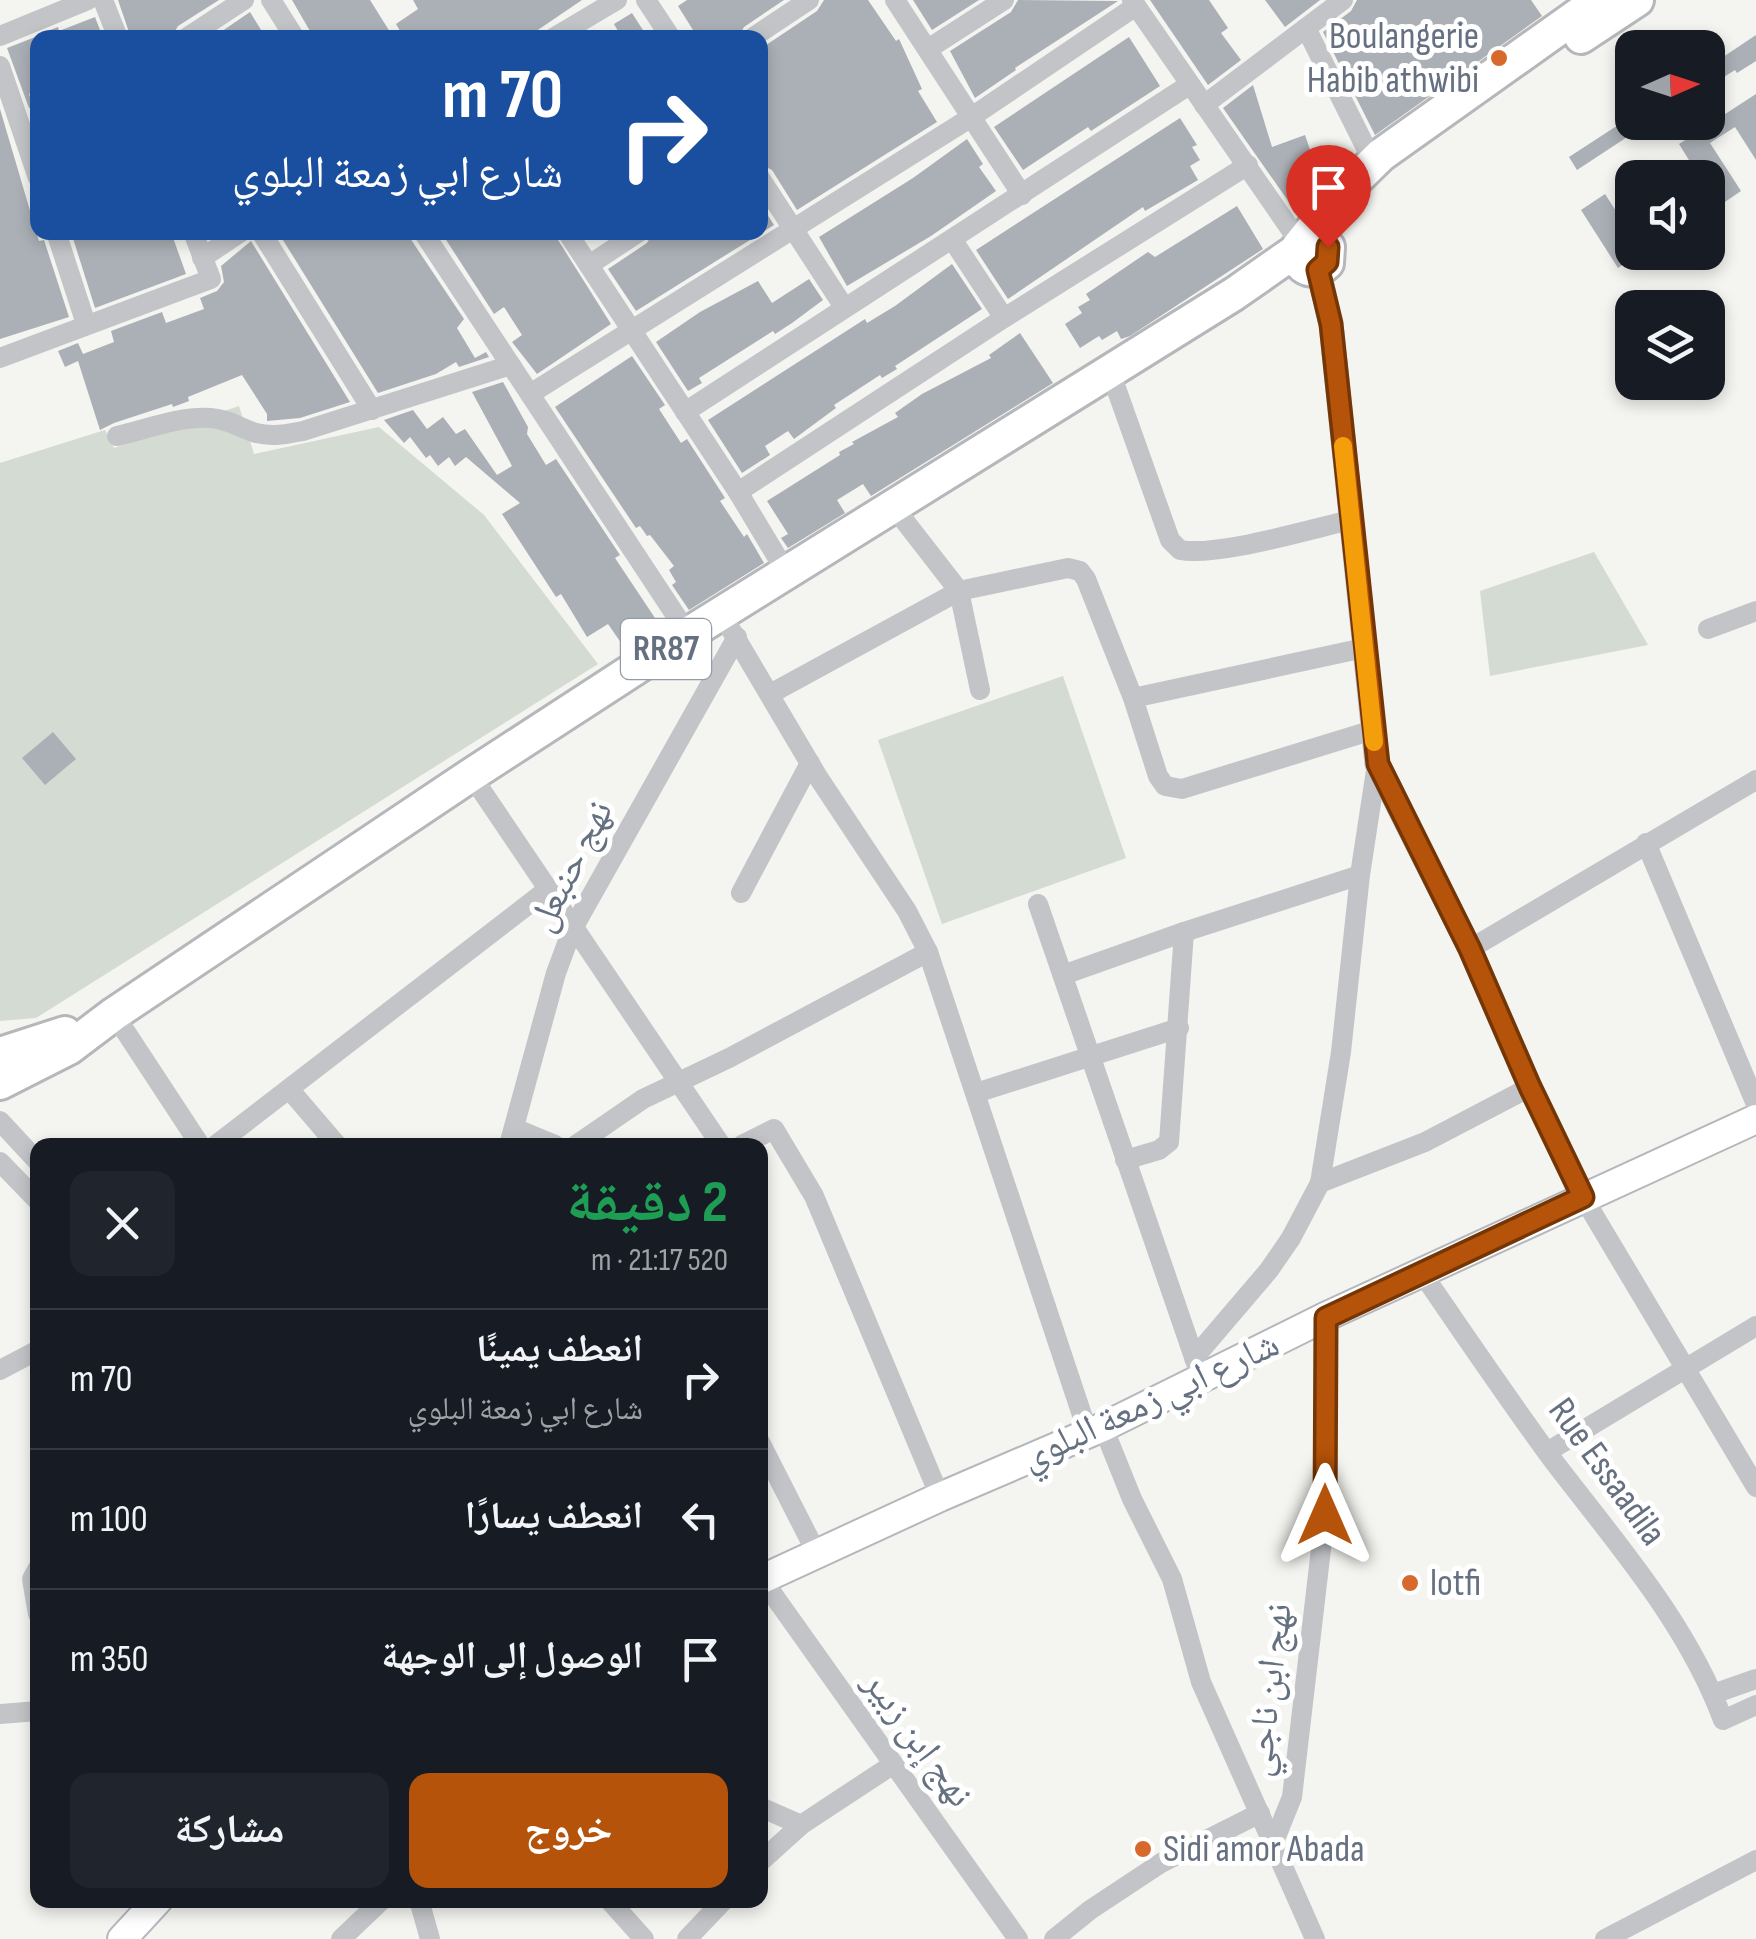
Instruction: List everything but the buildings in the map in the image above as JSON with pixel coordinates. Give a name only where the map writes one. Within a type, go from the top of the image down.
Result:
[{"type":"main road","points":[[1310,255],[1337,198],[1373,162],[1414,128],[1599,0]]},
{"type":"main road","points":[[1310,255],[1423,146],[1638,0]]},
{"type":"main road","name":"RR87","points":[[0,1084],[69,1048],[471,775],[688,634],[729,625],[786,572],[1234,294],[1310,255]]},
{"type":"main road","name":"RR87","points":[[0,1054],[111,1017]]},
{"type":"main road","name":"شارع ابي زمعة البلوي","points":[[768,1577],[1096,1430],[1198,1368],[1326,1318],[1756,1119]]},
{"type":"main road","points":[[122,1939],[151,1908]]},
{"type":"street","points":[[0,36],[88,0]]},
{"type":"street","points":[[103,0],[115,30]]},
{"type":"street","points":[[198,30],[244,0]]},
{"type":"street","points":[[270,0],[290,30]]},
{"type":"street","points":[[646,0],[667,30]]},
{"type":"street","points":[[764,30],[809,0]]},
{"type":"street","points":[[896,0],[1022,196]]},
{"type":"street","points":[[928,50],[1004,0]]},
{"type":"street","points":[[1204,105],[1343,0]]},
{"type":"street","points":[[566,30],[613,1]]},
{"type":"street","points":[[530,394],[970,118],[1134,3],[1310,255],[1331,324],[1378,764],[1470,949],[1583,1197],[1756,1487]]},
{"type":"street","points":[[1306,28],[1373,162]]},
{"type":"street","points":[[0,66],[30,154]]},
{"type":"street","points":[[685,412],[1190,85]]},
{"type":"street","points":[[738,492],[1248,165]]},
{"type":"street","points":[[768,190],[844,307]]},
{"type":"street","points":[[952,239],[1004,318]]},
{"type":"street","points":[[59,240],[86,324]]},
{"type":"street","points":[[0,358],[211,278],[196,240]]},
{"type":"street","points":[[202,258],[229,240]]},
{"type":"street","points":[[266,240],[372,410]]},
{"type":"street","points":[[428,240],[688,634]]},
{"type":"street","points":[[572,240],[786,572]]},
{"type":"street","points":[[588,265],[627,240]]},
{"type":"street","points":[[117,436],[178,420],[209,418],[279,436],[511,365]]},
{"type":"street","points":[[1110,371],[1170,540],[1180,550],[1242,544],[1352,520]]},
{"type":"street","points":[[894,506],[959,591],[980,690]]},
{"type":"street","points":[[770,694],[959,591],[1062,569],[1080,571],[1086,579],[1165,786],[1175,790],[1372,730]]},
{"type":"street","points":[[1708,629],[1756,611]]},
{"type":"street","points":[[729,625],[810,763],[907,910],[928,952],[1096,1430],[1172,1579],[1196,1668],[1315,1939]]},
{"type":"street","name":"نهج حنبعل","points":[[512,1137],[556,973],[572,930],[729,625]]},
{"type":"street","points":[[1132,698],[1364,648]]},
{"type":"street","points":[[741,893],[810,763]]},
{"type":"street","points":[[1198,1368],[1269,1270],[1320,1183],[1378,764]]},
{"type":"street","points":[[471,775],[572,930],[716,1138]]},
{"type":"street","points":[[1470,949],[1756,780]]},
{"type":"street","points":[[1646,843],[1756,1104]]},
{"type":"street","points":[[1063,975],[1360,875]]},
{"type":"street","points":[[225,1138],[547,890]]},
{"type":"street","points":[[1038,904],[1198,1368]]},
{"type":"street","points":[[1125,1160],[1158,1150],[1169,1142],[1184,932]]},
{"type":"street","points":[[586,1138],[643,1099],[928,952]]},
{"type":"street","points":[[111,1017],[195,1138]]},
{"type":"street","points":[[976,1093],[1178,1028]]},
{"type":"street","points":[[1320,1183],[1425,1142],[1530,1087]]},
{"type":"street","points":[[289,1089],[331,1138]]},
{"type":"street","points":[[0,1121],[30,1153]]},
{"type":"street","points":[[757,1138],[774,1130],[798,1164],[940,1497]]},
{"type":"street","points":[[0,1162],[30,1193]]},
{"type":"street","name":"Rue Essaadila","points":[[1422,1274],[1547,1452],[1681,1632],[1714,1694],[1723,1720],[1756,1706]]},
{"type":"street","name":"نهج ابن ناجي","points":[[1274,1844],[1292,1796],[1325,1515],[1326,1318]]},
{"type":"street","points":[[1547,1452],[1756,1326]]},
{"type":"street","points":[[0,1370],[30,1354]]},
{"type":"street","points":[[768,1458],[817,1554]]},
{"type":"street","name":"نهج إبن زبير","points":[[768,1590],[1018,1939]]},
{"type":"street","points":[[1714,1694],[1756,1679]]},
{"type":"street","points":[[0,1714],[30,1712]]},
{"type":"street","points":[[768,1855],[801,1825],[892,1765]]},
{"type":"street","points":[[768,1811],[801,1825]]},
{"type":"street","points":[[1054,1939],[1161,1863],[1260,1813]]},
{"type":"street","points":[[1604,1939],[1756,1860]]},
{"type":"street","points":[[341,1939],[374,1908]]},
{"type":"street","points":[[422,1908],[430,1939]]},
{"type":"street","points":[[616,1908],[644,1939]]},
{"type":"street","points":[[686,1939],[716,1908]]},
{"type":"shaded area","points":[[239,406],[254,454],[379,427],[484,515],[598,664],[36,1018],[0,1021],[0,463],[105,430],[114,448]]},
{"type":"shaded area","points":[[1594,552],[1648,645],[1490,676],[1480,591]]},
{"type":"shaded area","points":[[1063,676],[1126,858],[942,924],[878,740]]},
{"type":"slow traffic","points":[[1343,446],[1374,742]]},
{"type":"place","name":"Boulangerie Habib athwibi","points":[[1499,58]]},
{"type":"place","name":"lotfi","points":[[1410,1583]]},
{"type":"place","name":"Sidi amor Abada","points":[[1143,1849]]},
{"type":"route","points":[[1325,1515],[1326,1318],[1583,1197],[1470,949],[1378,764],[1331,324],[1318,270],[1327,262],[1328,247]]}]
